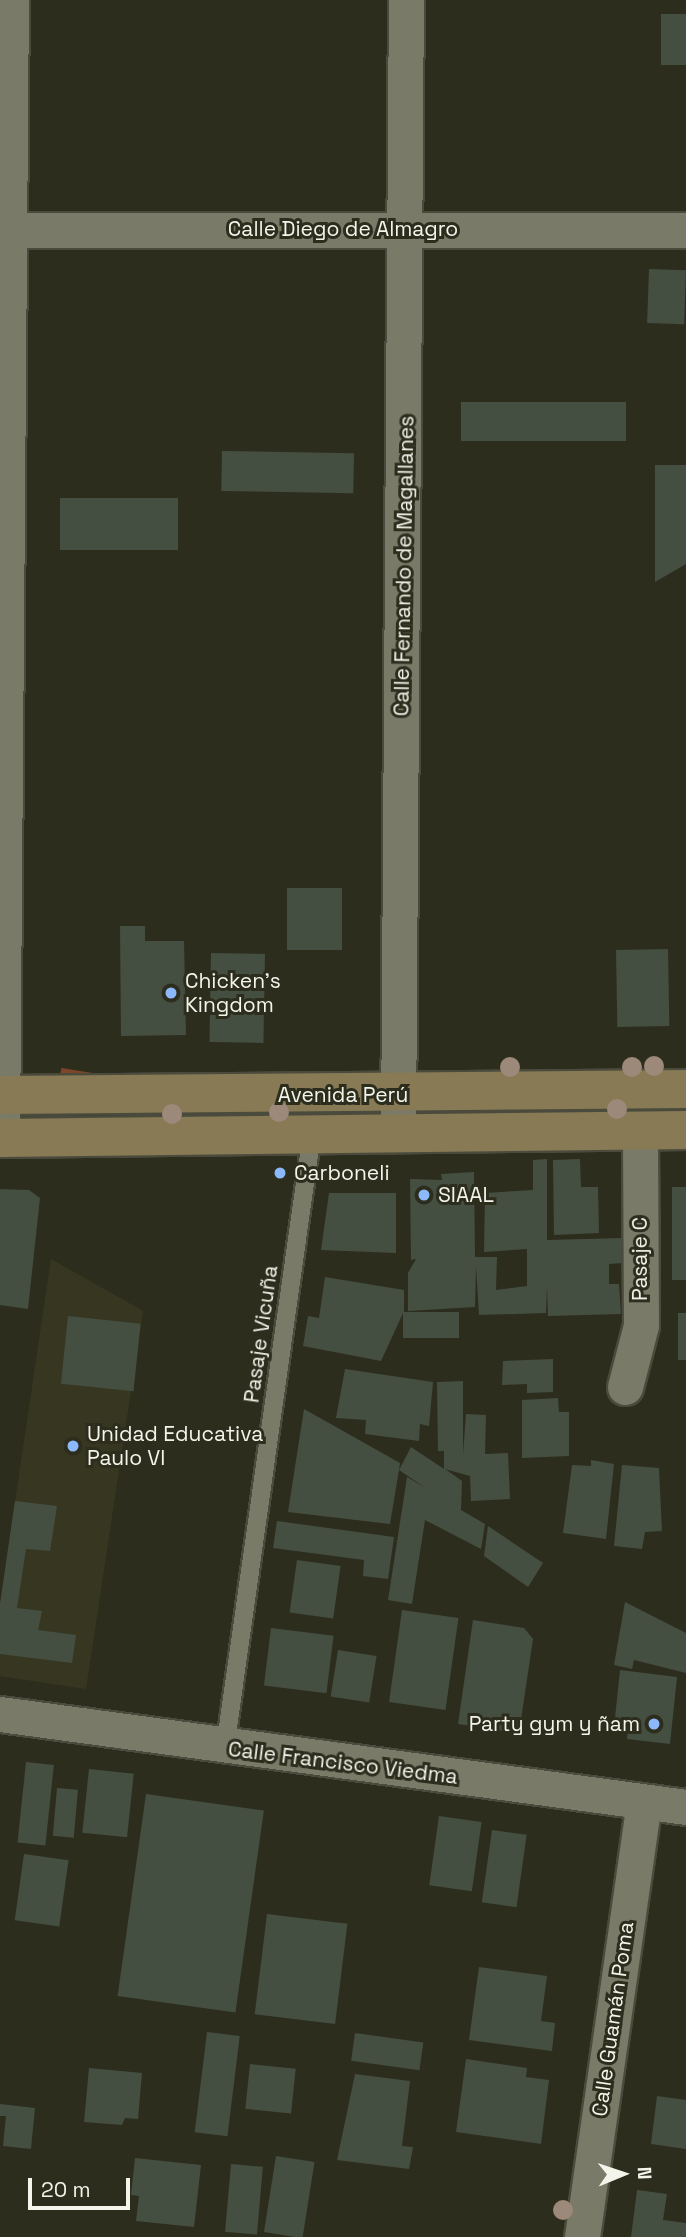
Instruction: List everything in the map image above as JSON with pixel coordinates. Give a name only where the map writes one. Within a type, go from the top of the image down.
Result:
[{"type":"main road","name":"Avenida Perú","points":[[1,1095],[399,1095],[686,1089]]},
{"type":"main road","name":"Avenida Perú","points":[[1,1138],[686,1130]]},
{"type":"street","points":[[1,1138],[6,230],[11,0]]},
{"type":"street","name":"Calle Fernando de Magallanes","points":[[398,1133],[407,228],[406,0]]},
{"type":"street","name":"Calle Diego de Almagro","points":[[6,230],[686,230]]},
{"type":"street","name":"Pasaje C","points":[[625,1387],[641,1325],[640,1130]]},
{"type":"street","name":"Calle Francisco Viedma","points":[[0,1714],[225,1748],[686,1807]]},
{"type":"street","name":"Calle Guamán Poma","points":[[582,2237],[644,1801]]},
{"type":"lane","name":"Pasaje Vicuña","points":[[225,1748],[312,1134]]},
{"type":"shaded area","points":[[61,1068],[326,1110],[325,1116],[60,1074]]},
{"type":"shaded area","points":[[686,1105],[686,1112],[470,1113],[470,1107]]},
{"type":"shaded area","name":"Unidad Educativa Paulo VI","points":[[51,1259],[143,1311],[86,1689],[0,1676],[0,1604]]},
{"type":"building","points":[[661,14],[686,14],[686,65],[661,65]]},
{"type":"building","points":[[649,269],[686,270],[684,324],[647,323]]},
{"type":"building","points":[[461,402],[626,402],[626,441],[461,441]]},
{"type":"building","points":[[222,451],[354,453],[353,493],[221,491]]},
{"type":"building","points":[[655,465],[686,465],[686,564],[655,582]]},
{"type":"building","points":[[60,498],[178,498],[178,550],[60,550]]},
{"type":"building","points":[[287,888],[342,888],[342,950],[287,950]]},
{"type":"building","points":[[120,926],[145,926],[145,941],[184,941],[186,1035],[121,1036]]},
{"type":"building","points":[[668,949],[669,1026],[617,1027],[616,950]]},
{"type":"building","points":[[211,953],[265,954],[263,1043],[209,1042]]},
{"type":"building","points":[[547,1159],[547,1240],[623,1238],[623,1263],[609,1264],[609,1284],[619,1284],[621,1314],[548,1316],[547,1286],[546,1313],[479,1315],[476,1266],[475,1307],[408,1311],[408,1273],[416,1259],[411,1260],[410,1179],[442,1180],[441,1174],[474,1172],[475,1257],[497,1257],[496,1290],[527,1286],[527,1249],[484,1252],[485,1193],[533,1190],[533,1160]]},
{"type":"building","points":[[580,1159],[581,1187],[598,1187],[599,1233],[554,1235],[553,1160]]},
{"type":"building","points":[[672,1187],[686,1187],[686,1280],[672,1280]]},
{"type":"building","points":[[0,1189],[29,1190],[40,1198],[28,1309],[0,1305]]},
{"type":"building","points":[[329,1193],[396,1193],[396,1253],[321,1250]]},
{"type":"building","points":[[325,1277],[404,1290],[404,1311],[381,1361],[303,1346],[308,1316],[319,1318]]},
{"type":"building","points":[[403,1312],[459,1312],[459,1338],[403,1338]]},
{"type":"building","points":[[678,1313],[686,1313],[686,1360],[678,1360]]},
{"type":"building","points":[[68,1316],[141,1324],[133,1391],[61,1384]]},
{"type":"building","points":[[553,1359],[553,1392],[527,1393],[527,1384],[502,1385],[503,1361]]},
{"type":"building","points":[[345,1369],[433,1382],[429,1426],[420,1424],[419,1441],[365,1434],[366,1420],[336,1418]]},
{"type":"building","points":[[463,1381],[463,1455],[466,1414],[486,1415],[485,1454],[508,1453],[510,1499],[471,1501],[470,1476],[445,1469],[462,1481],[461,1510],[485,1524],[481,1549],[425,1520],[412,1604],[388,1600],[407,1477],[424,1487],[399,1470],[411,1447],[444,1469],[444,1451],[438,1451],[437,1382]]},
{"type":"building","points":[[558,1398],[559,1412],[569,1412],[569,1456],[522,1458],[522,1400]]},
{"type":"building","points":[[304,1409],[400,1463],[390,1524],[288,1512]]},
{"type":"building","points":[[591,1460],[614,1464],[606,1539],[563,1533],[572,1465],[591,1466]]},
{"type":"building","points":[[622,1465],[659,1468],[662,1531],[645,1532],[642,1549],[614,1546]]},
{"type":"building","points":[[15,1501],[57,1506],[50,1551],[26,1549],[17,1608],[42,1611],[38,1630],[76,1635],[72,1663],[0,1654],[0,1604]]},
{"type":"building","points":[[277,1521],[394,1537],[388,1579],[363,1576],[364,1560],[273,1548]]},
{"type":"building","points":[[488,1526],[543,1563],[528,1587],[484,1556]]},
{"type":"building","points":[[297,1560],[341,1566],[333,1619],[290,1612]]},
{"type":"building","points":[[625,1602],[686,1633],[686,1673],[634,1660],[632,1669],[614,1665]]},
{"type":"building","points":[[402,1610],[458,1618],[446,1710],[389,1702]]},
{"type":"building","points":[[473,1620],[524,1628],[533,1639],[519,1733],[458,1724]]},
{"type":"building","points":[[271,1628],[334,1636],[326,1693],[264,1686]]},
{"type":"building","points":[[338,1650],[377,1656],[369,1703],[331,1696]]},
{"type":"building","points":[[620,1670],[677,1677],[670,1744],[627,1739],[629,1720],[615,1718]]},
{"type":"building","points":[[26,1762],[54,1765],[45,1845],[18,1843]]},
{"type":"building","points":[[89,1769],[134,1774],[127,1837],[82,1833]]},
{"type":"building","points":[[57,1788],[78,1790],[74,1838],[53,1836]]},
{"type":"building","points":[[146,1794],[264,1811],[235,2013],[118,1996]]},
{"type":"building","points":[[439,1816],[482,1822],[472,1891],[429,1885]]},
{"type":"building","points":[[492,1830],[527,1835],[516,1907],[482,1902]]},
{"type":"building","points":[[24,1854],[69,1860],[59,1927],[15,1920]]},
{"type":"building","points":[[267,1914],[347,1924],[335,2024],[255,2014]]},
{"type":"building","points":[[479,1967],[547,1976],[541,2021],[555,2023],[552,2051],[469,2040]]},
{"type":"building","points":[[207,2032],[240,2036],[227,2136],[195,2132]]},
{"type":"building","points":[[355,2033],[423,2043],[419,2070],[351,2061]]},
{"type":"building","points":[[466,2059],[527,2068],[526,2077],[549,2080],[541,2144],[456,2132]]},
{"type":"building","points":[[250,2064],[296,2069],[291,2114],[245,2109]]},
{"type":"building","points":[[89,2068],[142,2073],[138,2119],[125,2118],[122,2125],[84,2122]]},
{"type":"building","points":[[355,2074],[410,2081],[402,2146],[413,2147],[409,2169],[337,2160]]},
{"type":"building","points":[[657,2096],[686,2100],[686,2149],[651,2144]]},
{"type":"building","points":[[0,2104],[35,2108],[31,2149],[3,2146],[6,2116],[0,2116]]},
{"type":"building","points":[[276,2156],[315,2162],[303,2237],[264,2232]]},
{"type":"building","points":[[135,2158],[201,2165],[194,2227],[136,2221],[139,2196],[131,2195]]},
{"type":"building","points":[[231,2164],[263,2167],[257,2235],[225,2232]]},
{"type":"building","points":[[637,2190],[667,2194],[663,2220],[686,2223],[686,2237],[631,2237]]},
{"type":"place","name":"Chicken's Kingdom","points":[[171,993]]},
{"type":"place","name":"Carboneli","points":[[280,1173]]},
{"type":"place","name":"SIAAL","points":[[424,1195]]},
{"type":"place","name":"Unidad Educativa Paulo VI","points":[[73,1446]]},
{"type":"place","name":"Party gym y ñam","points":[[654,1724]]}]
